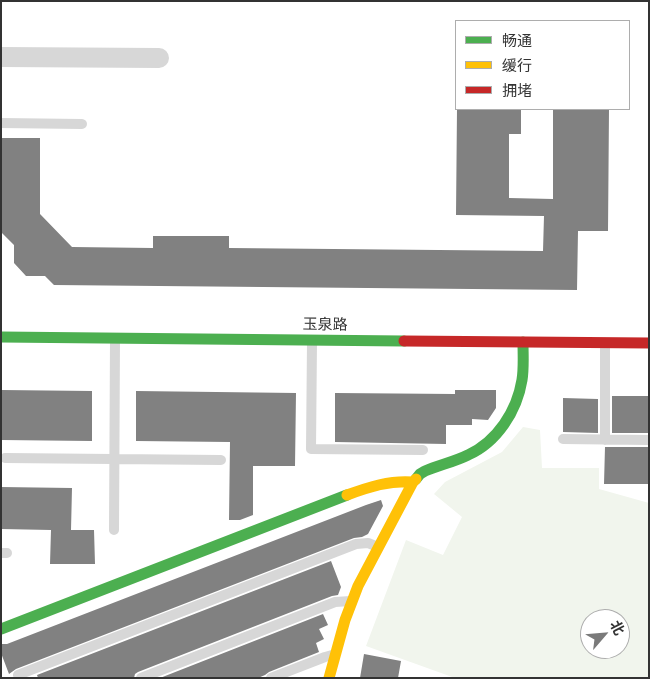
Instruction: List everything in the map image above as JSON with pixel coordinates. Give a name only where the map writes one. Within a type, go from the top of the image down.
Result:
[{"type":"street","points":[[1,57],[159,58]]},
{"type":"street","name":"玉泉路","points":[[1,337],[649,343]]},
{"type":"street","points":[[330,678],[346,616],[352,601],[413,482],[425,471],[469,455],[481,448],[499,431],[510,415],[521,386],[523,342]]},
{"type":"street","points":[[1,629],[345,496],[386,482],[413,482]]},
{"type":"lane","points":[[1,123],[82,124]]},
{"type":"lane","points":[[114,338],[114,530]]},
{"type":"lane","points":[[312,340],[311,449],[423,450]]},
{"type":"lane","points":[[604,440],[605,343]]},
{"type":"lane","points":[[563,439],[649,440]]},
{"type":"lane","points":[[4,458],[221,460]]},
{"type":"lane","points":[[18,675],[356,544],[368,542],[378,548]]},
{"type":"lane","points":[[141,678],[336,602],[352,601]]},
{"type":"lane","points":[[271,678],[325,657],[336,655]]},
{"type":"shaded area","points":[[523,427],[540,430],[542,468],[599,468],[599,489],[649,503],[649,678],[455,678],[366,646],[406,540],[443,555],[462,517],[434,494],[445,482],[502,452]]},
{"type":"building","points":[[457,110],[521,110],[521,134],[509,134],[509,198],[553,199],[553,110],[609,110],[608,231],[578,231],[577,290],[54,285],[45,276],[26,276],[14,263],[14,245],[1,232],[2,138],[40,138],[40,214],[72,247],[153,248],[153,236],[229,236],[229,248],[543,251],[544,216],[456,215]]},
{"type":"building","points":[[1,390],[92,391],[92,441],[1,440]]},
{"type":"building","points":[[455,390],[496,390],[496,408],[488,420],[472,419],[472,425],[446,425],[446,444],[335,442],[335,393],[455,394]]},
{"type":"building","points":[[136,391],[296,393],[295,466],[253,466],[253,515],[240,520],[229,520],[230,442],[136,441]]},
{"type":"building","points":[[612,396],[649,396],[649,433],[612,433]]},
{"type":"building","points":[[563,398],[598,399],[598,433],[563,432]]},
{"type":"building","points":[[605,447],[649,447],[649,484],[604,484]]},
{"type":"building","points":[[1,487],[72,488],[71,530],[94,530],[95,564],[50,564],[51,530],[1,529]]},
{"type":"building","points":[[381,500],[383,506],[368,534],[362,537],[354,538],[16,669],[9,674],[1,653],[1,644],[7,644]]},
{"type":"building","points":[[331,561],[341,587],[338,595],[138,672],[134,678],[38,678],[37,675]]},
{"type":"building","points":[[323,614],[328,625],[319,629],[324,639],[316,643],[319,652],[258,678],[160,678]]},
{"type":"building","points":[[364,654],[401,661],[398,678],[360,678]]},
{"type":"traffic: fast","points":[[1,337],[404,341]]},
{"type":"traffic: fast","points":[[416,479],[425,471],[463,457],[478,449],[497,434],[516,403],[522,380],[523,342]]},
{"type":"traffic: fast","points":[[1,629],[347,495]]},
{"type":"traffic: slow","points":[[329,678],[345,620],[358,586],[416,479]]},
{"type":"traffic: slow","points":[[347,495],[388,483],[413,482]]},
{"type":"traffic: jam","points":[[404,341],[649,343]]}]
